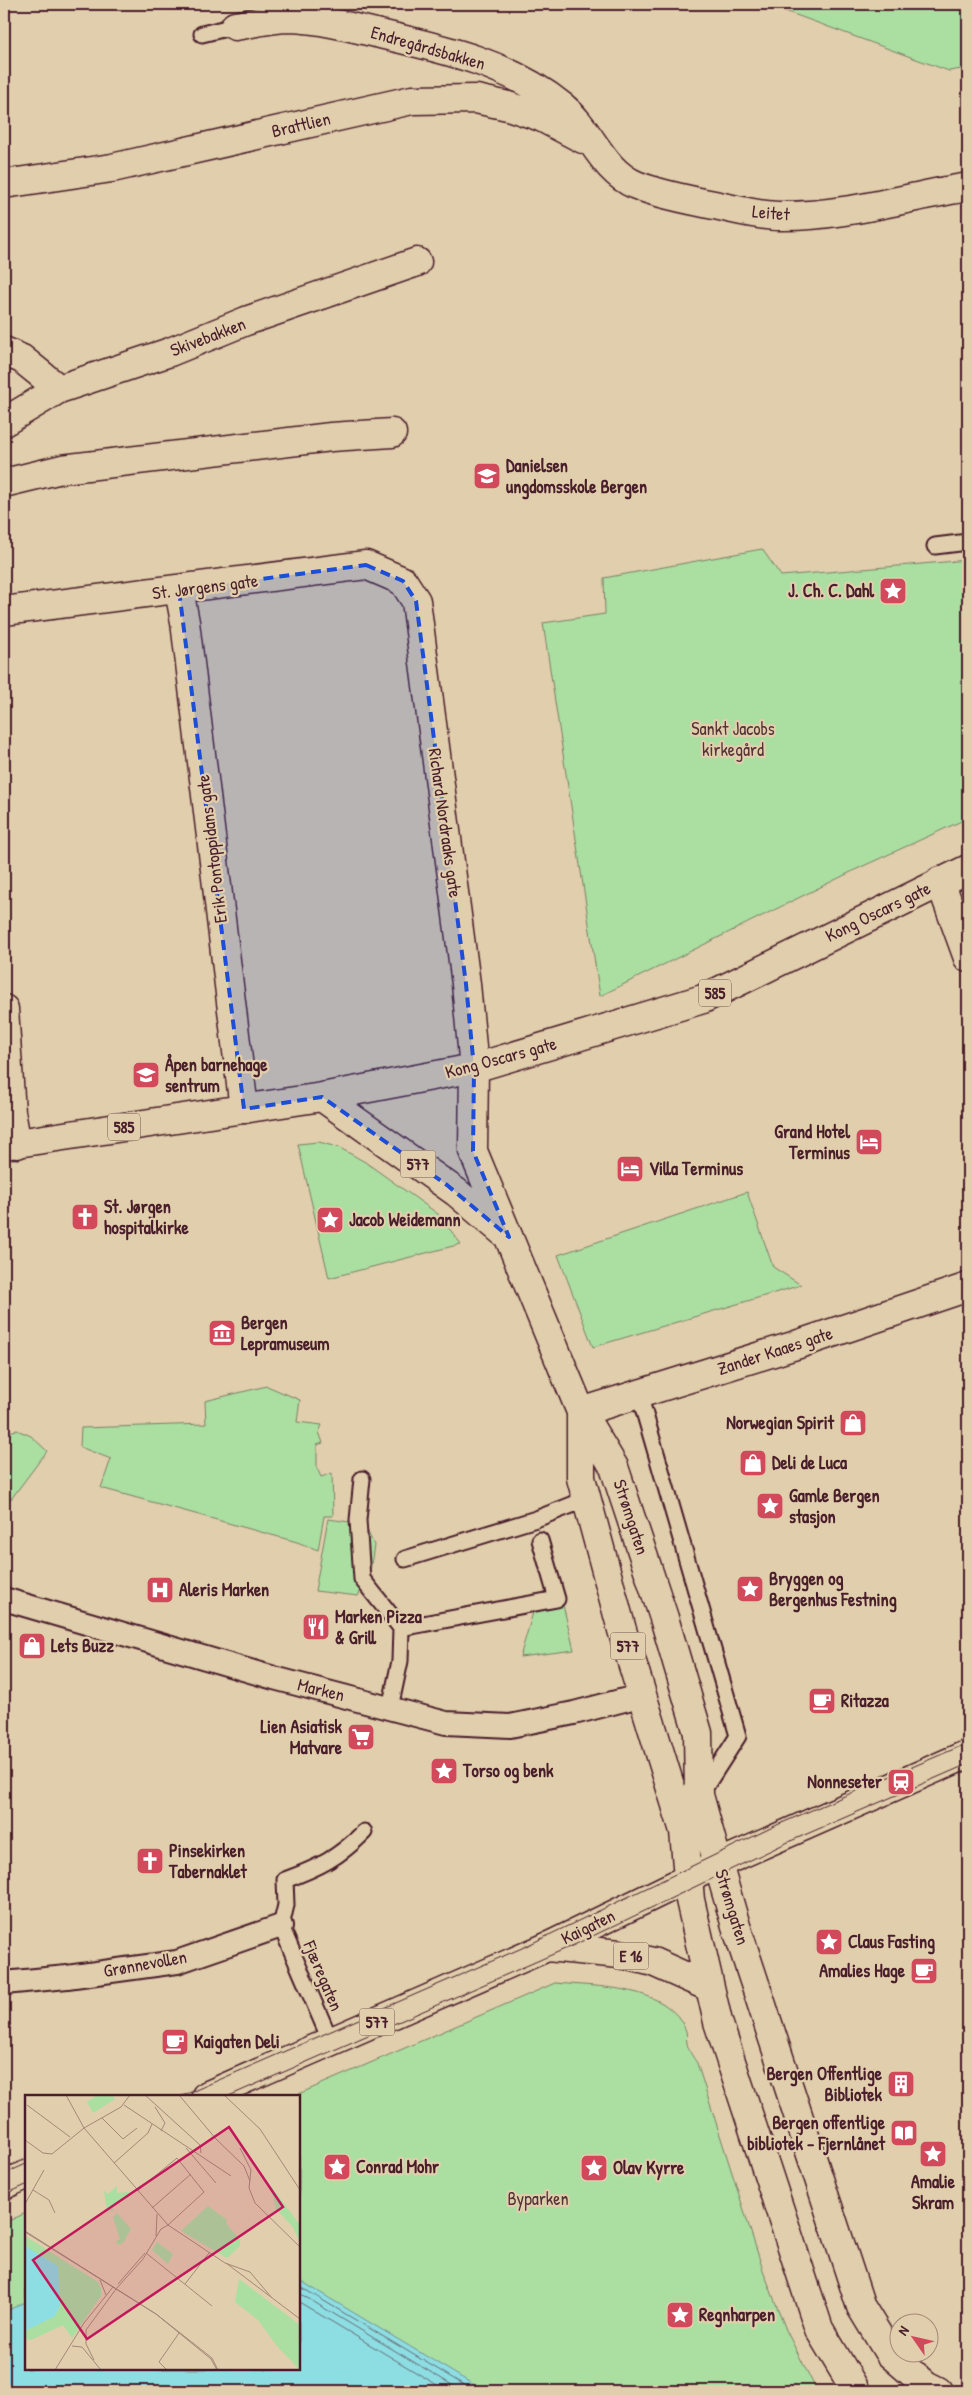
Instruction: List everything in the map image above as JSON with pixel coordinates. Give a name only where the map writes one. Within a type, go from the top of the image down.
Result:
[{"type":"main road","name":"Endregårdsbakken","points":[[235,26],[288,18],[317,20],[402,39],[480,60],[544,92],[571,114],[585,130],[592,144]]},
{"type":"main road","name":"Brattlien","points":[[4,184],[112,168],[378,107],[421,100],[476,99],[508,106],[541,117],[592,144]]},
{"type":"main road","name":"Leitet","points":[[592,144],[626,180],[638,186],[686,199],[778,216],[847,211],[968,187]]},
{"type":"main road","name":"Skivebakken","points":[[4,422],[59,389],[170,352],[246,322],[417,262]]},
{"type":"main road","points":[[4,351],[22,359],[59,389]]},
{"type":"main road","points":[[4,483],[62,469],[331,437],[392,433]]},
{"type":"main road","name":"St. Jørgens gate","points":[[4,611],[366,565],[403,581]]},
{"type":"main road","name":"Richard Nordraaks gate","points":[[403,581],[416,601],[466,984],[474,1068]]},
{"type":"main road","name":"Erik Pontoppidans gate","points":[[179,590],[186,631],[244,1109]]},
{"type":"main road","name":"Kong Oscars gate","points":[[10,1144],[322,1097],[474,1068],[703,999],[940,881],[968,869]]},
{"type":"main road","points":[[940,881],[968,958]]},
{"type":"main road","points":[[4,1009],[11,1112],[10,1144]]},
{"type":"main road","name":"Strømgaten","points":[[474,1068],[473,1151],[581,1412],[614,1466],[664,1618],[698,1733],[700,1796],[736,1926],[861,2306],[889,2352],[932,2388]]},
{"type":"main road","name":"Strømgaten","points":[[322,1097],[456,1192],[509,1237]]},
{"type":"main road","name":"Zander Kaaes gate","points":[[581,1412],[796,1345],[968,1286]]},
{"type":"main road","name":"Strømgaten","points":[[581,1412],[581,1478],[622,1630],[684,1831],[690,1900],[718,2022],[820,2329],[856,2391]]},
{"type":"main road","name":"Kaigaten","points":[[208,2095],[547,1947],[782,1834],[968,1754]]},
{"type":"main road","name":"E 16","points":[[547,1947],[620,1954],[653,1962],[709,1987]]},
{"type":"main road","points":[[4,2185],[25,2175]]},
{"type":"street","name":"Marken","points":[[4,1599],[274,1678],[446,1723],[510,1726],[574,1713],[643,1695]]},
{"type":"street","name":"Grønnevollen","points":[[4,1983],[67,1977],[177,1962],[281,1926]]},
{"type":"lane","points":[[202,34],[235,26]]},
{"type":"lane","points":[[935,546],[968,542]]},
{"type":"lane","points":[[639,1394],[738,1736],[700,1796]]},
{"type":"lane","points":[[362,1479],[358,1520],[362,1579],[401,1628],[400,1661],[390,1708]]},
{"type":"lane","points":[[404,1559],[536,1519],[587,1499]]},
{"type":"lane","points":[[401,1628],[557,1599],[540,1540]]},
{"type":"lane","points":[[281,1926],[286,1905],[285,1880],[314,1870],[342,1853],[364,1832]]},
{"type":"lane","name":"Fjæregaten","points":[[281,1926],[331,2042]]},
{"type":"highlighted area","points":[[366,565],[403,581],[416,601],[466,984],[474,1068],[473,1151],[509,1237],[447,1185],[322,1097],[244,1109],[179,590]]},
{"type":"green space","points":[[766,4],[968,4],[968,68],[949,71]]},
{"type":"green space","name":"Sankt Jacobs kirkegård","points":[[762,549],[781,576],[968,560],[968,818],[859,868],[600,996],[543,623],[605,614],[604,578]]},
{"type":"green space","points":[[319,1142],[340,1148],[365,1162],[438,1214],[461,1244],[329,1278],[298,1144]]},
{"type":"green space","points":[[747,1192],[773,1267],[801,1285],[593,1347],[558,1255]]},
{"type":"green space","points":[[267,1386],[300,1400],[297,1422],[322,1425],[319,1432],[323,1443],[317,1445],[317,1468],[321,1477],[332,1473],[333,1516],[324,1516],[318,1550],[297,1542],[101,1488],[111,1459],[80,1447],[81,1428],[206,1424],[205,1401]]},
{"type":"green space","points":[[17,1430],[31,1436],[47,1451],[11,1499],[4,1495],[4,1433]]},
{"type":"green space","points":[[328,1519],[364,1524],[374,1545],[370,1572],[358,1596],[315,1591]]},
{"type":"green space","points":[[562,1601],[574,1650],[520,1657],[534,1609]]},
{"type":"green space","name":"Byparken","points":[[555,1983],[629,1991],[648,1996],[664,2004],[677,2016],[686,2031],[688,2048],[697,2063],[763,2270],[786,2330],[817,2391],[4,2391],[4,2223],[25,2213],[25,2370],[300,2370],[300,2095],[296,2095]]},
{"type":"water","points":[[300,2281],[484,2391],[4,2391],[4,2312],[25,2302],[25,2370],[300,2370]]},
{"type":"tram line","points":[[184,2095],[522,1948],[777,1825],[968,1743]]},
{"type":"tram line","points":[[231,2095],[574,1945],[786,1843],[968,1764]]},
{"type":"tram line","points":[[4,2174],[25,2164]]},
{"type":"tram line","points":[[4,2195],[25,2185]]},
{"type":"place","name":"Danielsen ungdomsskole Bergen","points":[[487,476]]},
{"type":"place","name":"J. Ch. C. Dahl","points":[[893,591]]},
{"type":"place","name":"Åpen barnehage sentrum","points":[[146,1075]]},
{"type":"place","name":"Grand Hotel Terminus","points":[[869,1142]]},
{"type":"place","name":"Villa Terminus","points":[[630,1169]]},
{"type":"place","name":"St. Jørgen hospitalkirke","points":[[85,1217]]},
{"type":"place","name":"Jacob Weidemann","points":[[330,1220]]},
{"type":"place","name":"Bergen Lepramuseum","points":[[222,1333]]},
{"type":"place","name":"Norwegian Spirit","points":[[853,1423]]},
{"type":"place","name":"Deli de Luca","points":[[753,1463]]},
{"type":"place","name":"Gamle Bergen stasjon","points":[[770,1506]]},
{"type":"place","name":"Bryggen og Bergenhus Festning","points":[[750,1589]]},
{"type":"place","name":"Aleris Marken","points":[[160,1590]]},
{"type":"place","name":"Marken Pizza & Grill","points":[[316,1627]]},
{"type":"place","name":"Lets Buzz","points":[[32,1646]]},
{"type":"place","name":"Ritazza","points":[[822,1701]]},
{"type":"place","name":"Lien Asiatisk Matvare","points":[[361,1737]]},
{"type":"place","name":"Torso og benk","points":[[444,1771]]},
{"type":"place","name":"Nonneseter","points":[[901,1782]]},
{"type":"place","name":"Pinsekirken Tabernaklet","points":[[150,1861]]},
{"type":"place","name":"Claus Fasting","points":[[829,1942]]},
{"type":"place","name":"Amalies Hage","points":[[924,1971]]},
{"type":"place","name":"Kaigaten Deli","points":[[175,2042]]},
{"type":"place","name":"Bergen Offentlige Bibliotek","points":[[901,2084]]},
{"type":"place","name":"Bergen offentlige bibliotek - Fjernlånet","points":[[904,2133]]},
{"type":"place","name":"Amalie Skram","points":[[933,2154]]},
{"type":"place","name":"Conrad Mohr","points":[[337,2167]]},
{"type":"place","name":"Olav Kyrre","points":[[594,2168]]},
{"type":"place","name":"Regnharpen","points":[[680,2315]]}]
